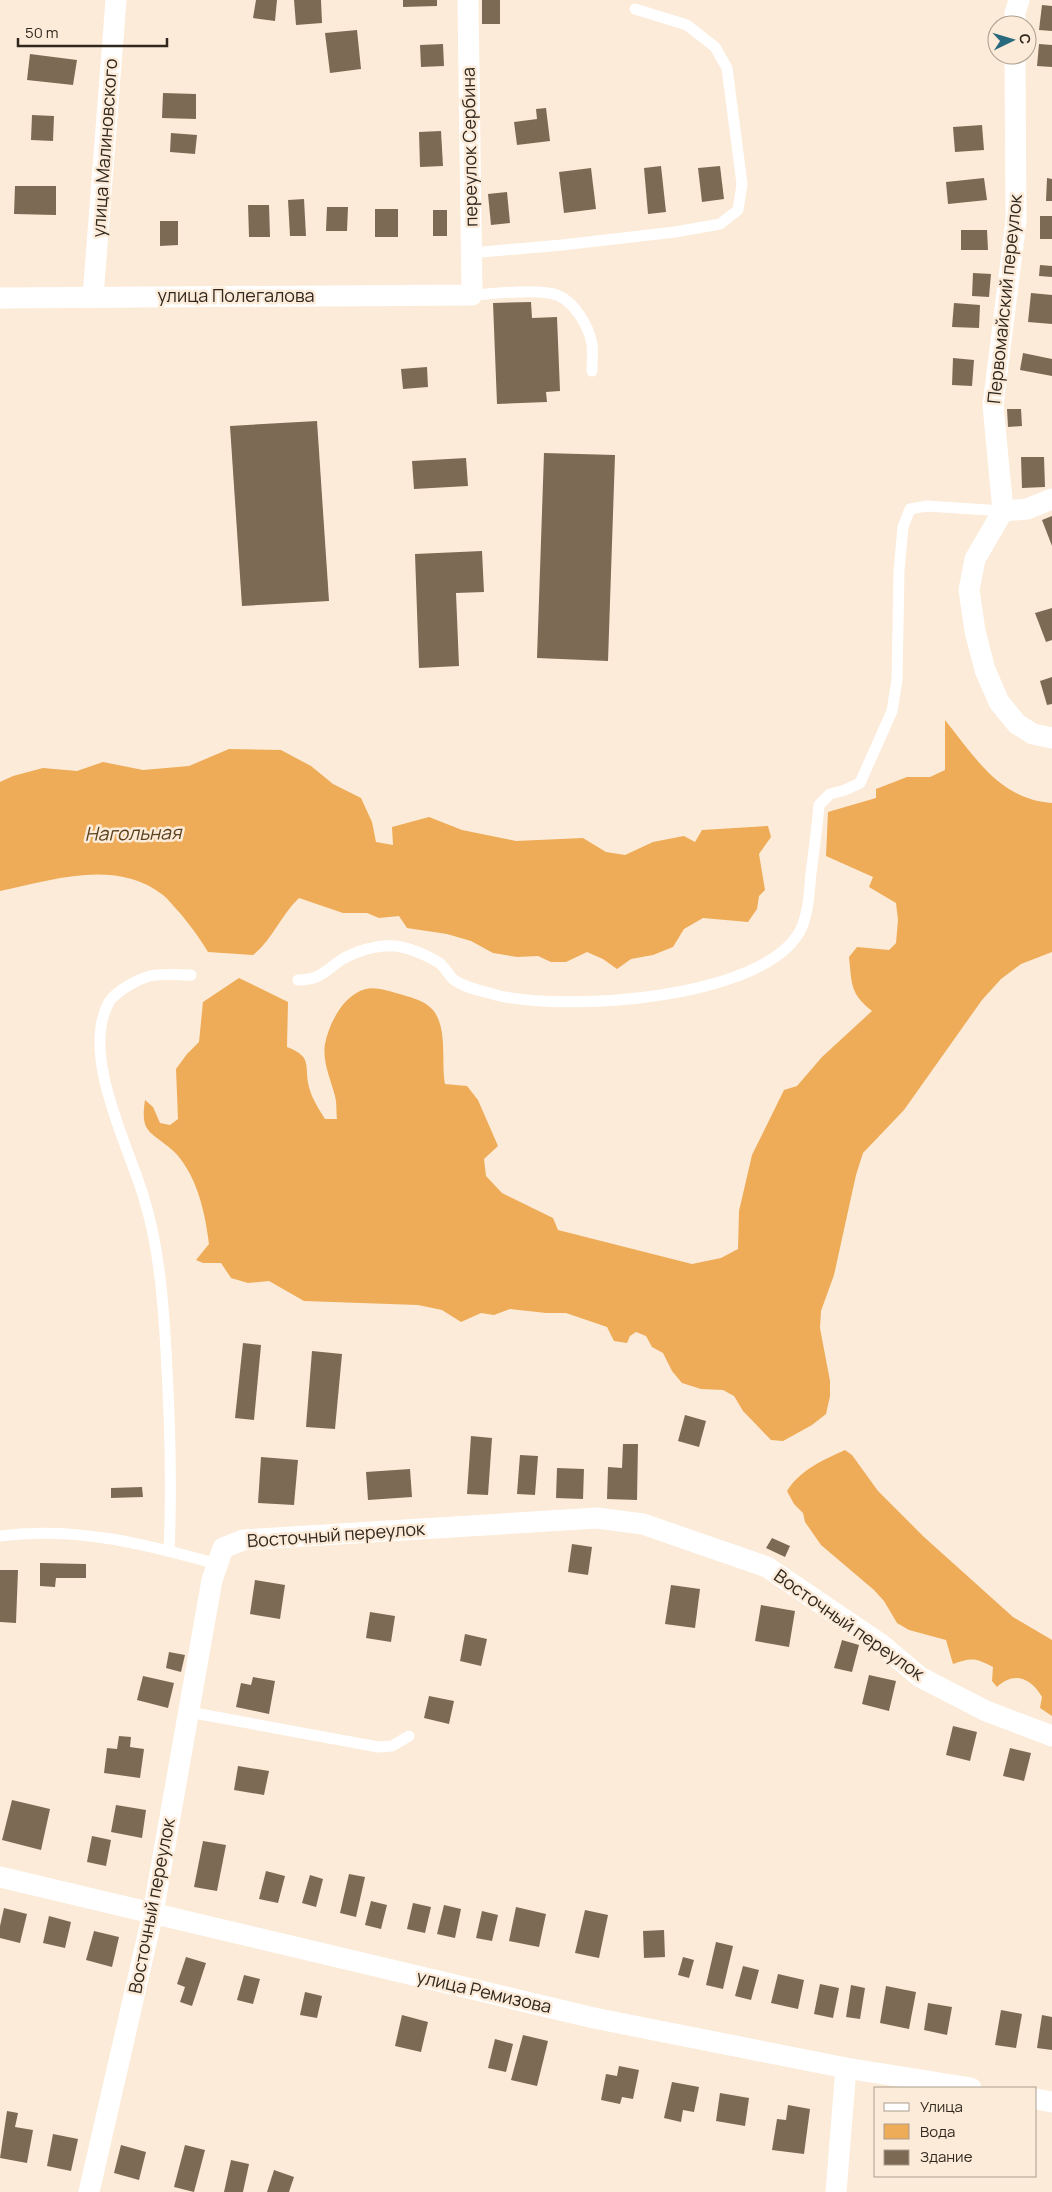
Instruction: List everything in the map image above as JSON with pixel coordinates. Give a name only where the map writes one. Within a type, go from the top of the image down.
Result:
[{"type":"street","name":"улица Малиновского","points":[[93,297],[116,0]]},
{"type":"street","name":"переулок Сербина","points":[[468,0],[472,295]]},
{"type":"street","points":[[1015,15],[1019,0]]},
{"type":"street","name":"Первомайский переулок","points":[[1004,510],[993,405],[1016,221],[1016,65]]},
{"type":"street","name":"улица Полегалова","points":[[0,298],[472,295]]},
{"type":"street","points":[[1052,499],[1027,509],[1004,510],[975,559],[968,590],[975,631],[985,670],[999,702],[1017,724],[1033,734],[1052,738]]},
{"type":"street","name":"Восточный переулок","points":[[89,2192],[153,1913],[212,1580],[224,1548],[243,1540],[597,1518],[643,1524],[767,1567],[882,1645],[920,1676],[986,1711],[1052,1736]]},
{"type":"street","name":"улица Ремизова","points":[[0,1877],[594,2018],[846,2068],[965,2087]]},
{"type":"street","points":[[836,2192],[846,2068]]},
{"type":"street","points":[[1037,2099],[1052,2102]]},
{"type":"lane","points":[[472,253],[675,232],[720,224],[738,210],[742,184],[727,68],[715,47],[687,25],[635,9]]},
{"type":"lane","points":[[472,295],[536,292],[556,295],[568,302],[588,330],[592,345],[592,371]]},
{"type":"lane","points":[[298,980],[310,980],[318,977],[343,959],[377,946],[396,946],[438,962],[454,979],[466,986],[498,995],[541,1002],[570,1003],[663,995],[698,988],[762,966],[786,948],[800,930],[808,909],[819,805],[830,794],[860,783],[892,711],[897,680],[898,571],[903,527],[910,509],[927,506],[1004,510]]},
{"type":"lane","points":[[169,1551],[171,1477],[168,1395],[164,1317],[157,1260],[143,1195],[110,1103],[100,1047],[102,1023],[110,1002],[124,989],[149,976],[191,975]]},
{"type":"lane","points":[[0,1536],[29,1532],[121,1539],[217,1564]]},
{"type":"lane","points":[[189,1712],[378,1747],[392,1746],[409,1736]]},
{"type":"water","points":[[945,720],[978,761],[1003,785],[1017,794],[1034,800],[1052,803],[1052,952],[1021,964],[1001,979],[982,1000],[904,1110],[863,1153],[856,1175],[834,1275],[821,1311],[820,1328],[830,1381],[830,1396],[826,1414],[812,1425],[783,1441],[771,1440],[743,1411],[734,1396],[723,1390],[701,1389],[682,1383],[672,1371],[663,1353],[652,1347],[646,1336],[636,1332],[630,1336],[627,1343],[614,1341],[607,1327],[566,1313],[510,1309],[494,1315],[481,1313],[461,1322],[442,1310],[418,1305],[304,1301],[269,1281],[248,1283],[231,1278],[221,1263],[203,1263],[196,1260],[209,1244],[200,1199],[194,1182],[182,1160],[174,1151],[152,1134],[145,1125],[145,1100],[153,1107],[160,1123],[170,1125],[178,1119],[176,1069],[199,1042],[203,1002],[239,978],[288,1002],[287,1047],[301,1054],[304,1058],[310,1091],[325,1119],[337,1119],[336,1099],[324,1050],[330,1027],[339,1010],[344,1003],[358,992],[370,988],[411,997],[430,1007],[438,1018],[441,1026],[445,1084],[467,1086],[478,1100],[498,1146],[484,1159],[486,1176],[502,1193],[553,1218],[558,1230],[692,1264],[721,1258],[738,1249],[739,1211],[752,1155],[784,1090],[797,1086],[822,1057],[872,1011],[860,999],[853,988],[849,957],[857,947],[889,950],[896,943],[898,920],[896,903],[869,887],[873,877],[826,856],[828,812],[876,798],[876,789],[907,777],[930,777],[945,770]]},
{"type":"water","name":"Нагольная","points":[[229,749],[281,750],[311,766],[333,784],[361,798],[372,822],[376,842],[393,845],[392,827],[429,817],[462,830],[516,841],[583,838],[606,852],[625,855],[653,842],[684,836],[695,842],[702,830],[768,826],[771,837],[759,854],[765,890],[759,896],[757,909],[748,922],[703,918],[684,929],[673,947],[653,955],[631,959],[617,969],[603,959],[587,952],[566,962],[551,962],[538,956],[517,957],[493,953],[471,941],[447,934],[407,928],[399,916],[379,918],[367,913],[343,913],[299,898],[266,942],[253,955],[208,952],[191,926],[163,895],[145,884],[125,877],[83,875],[0,891],[0,782],[13,776],[43,768],[77,771],[103,762],[143,770],[189,766]]},
{"type":"water","points":[[845,1450],[852,1455],[878,1491],[924,1537],[1013,1617],[1052,1640],[1052,1716],[1040,1708],[1042,1697],[1038,1690],[1027,1681],[1016,1678],[1010,1679],[997,1687],[992,1681],[993,1667],[974,1660],[965,1660],[953,1664],[946,1640],[909,1630],[897,1623],[884,1601],[874,1590],[821,1545],[805,1522],[803,1513],[794,1504],[787,1491],[805,1471]]},
{"type":"building","points":[[256,0],[277,0],[275,21],[253,18]]},
{"type":"building","points":[[294,0],[321,0],[322,23],[296,25]]},
{"type":"building","points":[[403,0],[437,0],[437,6],[403,7]]},
{"type":"building","points":[[482,0],[500,0],[500,24],[482,24]]},
{"type":"building","points":[[1042,5],[1052,6],[1052,31],[1039,30]]},
{"type":"building","points":[[357,30],[361,69],[330,73],[325,33]]},
{"type":"building","points":[[443,44],[444,66],[421,67],[420,45]]},
{"type":"building","points":[[1039,44],[1052,45],[1052,67],[1037,66]]},
{"type":"building","points":[[30,54],[77,60],[73,85],[27,80]]},
{"type":"building","points":[[163,93],[196,94],[196,119],[162,118]]},
{"type":"building","points":[[546,108],[550,141],[517,145],[514,122],[537,119],[536,109]]},
{"type":"building","points":[[32,115],[54,116],[53,141],[31,140]]},
{"type":"building","points":[[982,125],[984,150],[955,152],[953,127]]},
{"type":"building","points":[[441,131],[443,166],[420,167],[419,132]]},
{"type":"building","points":[[171,133],[197,135],[195,154],[170,152]]},
{"type":"building","points":[[661,166],[666,212],[648,214],[644,168]]},
{"type":"building","points":[[720,166],[724,199],[702,202],[698,168]]},
{"type":"building","points":[[591,168],[596,209],[564,213],[559,172]]},
{"type":"building","points":[[984,178],[987,200],[948,204],[946,182]]},
{"type":"building","points":[[1047,178],[1052,179],[1052,201],[1046,201]]},
{"type":"building","points":[[15,186],[56,186],[56,215],[14,214]]},
{"type":"building","points":[[507,192],[510,223],[491,225],[488,194]]},
{"type":"building","points":[[304,199],[306,236],[290,236],[288,200]]},
{"type":"building","points":[[248,205],[269,205],[270,237],[249,237]]},
{"type":"building","points":[[327,207],[348,207],[347,231],[326,231]]},
{"type":"building","points":[[375,209],[398,209],[398,237],[375,237]]},
{"type":"building","points":[[433,210],[447,210],[447,236],[433,236]]},
{"type":"building","points":[[1040,216],[1052,216],[1052,239],[1040,239]]},
{"type":"building","points":[[160,221],[178,221],[178,245],[160,246]]},
{"type":"building","points":[[961,230],[987,230],[988,250],[961,250]]},
{"type":"building","points":[[1040,265],[1052,266],[1052,277],[1039,276]]},
{"type":"building","points":[[973,273],[991,274],[989,297],[972,296]]},
{"type":"building","points":[[1031,293],[1052,295],[1052,324],[1028,322]]},
{"type":"building","points":[[531,302],[532,318],[557,317],[560,391],[546,392],[547,402],[497,404],[493,303]]},
{"type":"building","points":[[954,303],[980,305],[979,328],[952,327]]},
{"type":"building","points":[[1023,353],[1052,359],[1052,376],[1020,370]]},
{"type":"building","points":[[953,358],[974,360],[972,386],[952,385]]},
{"type":"building","points":[[427,367],[428,387],[403,389],[401,369]]},
{"type":"building","points":[[1007,409],[1021,409],[1022,426],[1008,427]]},
{"type":"building","points":[[317,421],[329,601],[242,606],[230,426]]},
{"type":"building","points":[[544,453],[615,455],[608,661],[537,658]]},
{"type":"building","points":[[1021,457],[1044,457],[1045,487],[1022,488]]},
{"type":"building","points":[[466,458],[468,486],[414,489],[412,461]]},
{"type":"building","points":[[1052,516],[1052,546],[1042,520]]},
{"type":"building","points":[[482,551],[484,592],[456,593],[459,666],[419,668],[415,554]]},
{"type":"building","points":[[1052,608],[1052,640],[1046,642],[1035,613]]},
{"type":"building","points":[[1052,677],[1052,704],[1047,705],[1040,681]]},
{"type":"building","points":[[243,1343],[261,1345],[254,1420],[235,1418]]},
{"type":"building","points":[[312,1351],[342,1354],[335,1429],[306,1427]]},
{"type":"building","points":[[685,1415],[706,1421],[699,1447],[678,1441]]},
{"type":"building","points":[[471,1436],[492,1438],[488,1495],[467,1494]]},
{"type":"building","points":[[623,1444],[638,1444],[637,1500],[607,1499],[608,1467],[622,1468]]},
{"type":"building","points":[[520,1455],[538,1456],[535,1495],[517,1494]]},
{"type":"building","points":[[261,1457],[298,1460],[294,1505],[258,1503]]},
{"type":"building","points":[[557,1468],[584,1469],[583,1499],[556,1498]]},
{"type":"building","points":[[410,1469],[412,1497],[368,1500],[366,1472]]},
{"type":"building","points":[[142,1487],[143,1497],[111,1498],[111,1488]]},
{"type":"building","points":[[772,1538],[790,1546],[785,1557],[766,1548]]},
{"type":"building","points":[[572,1544],[592,1547],[588,1575],[568,1572]]},
{"type":"building","points":[[40,1563],[86,1564],[86,1578],[56,1578],[55,1587],[40,1586]]},
{"type":"building","points":[[0,1570],[18,1570],[16,1623],[0,1622]]},
{"type":"building","points":[[255,1580],[285,1585],[280,1619],[250,1614]]},
{"type":"building","points":[[671,1585],[700,1589],[695,1628],[665,1624]]},
{"type":"building","points":[[761,1605],[795,1611],[789,1647],[755,1641]]},
{"type":"building","points":[[370,1612],[395,1616],[391,1642],[366,1638]]},
{"type":"building","points":[[465,1634],[487,1639],[481,1666],[460,1661]]},
{"type":"building","points":[[842,1640],[859,1645],[852,1672],[834,1668]]},
{"type":"building","points":[[169,1652],[185,1655],[181,1672],[166,1668]]},
{"type":"building","points":[[869,1675],[896,1681],[889,1711],[862,1704]]},
{"type":"building","points":[[143,1676],[174,1683],[168,1708],[137,1700]]},
{"type":"building","points":[[253,1677],[275,1681],[269,1714],[236,1707],[241,1683],[251,1685]]},
{"type":"building","points":[[429,1696],[454,1701],[449,1724],[424,1718]]},
{"type":"building","points":[[953,1726],[977,1732],[970,1761],[946,1755]]},
{"type":"building","points":[[119,1736],[131,1737],[130,1747],[144,1749],[140,1778],[104,1773],[107,1748],[117,1749]]},
{"type":"building","points":[[1010,1748],[1031,1753],[1024,1781],[1003,1776]]},
{"type":"building","points":[[238,1766],[269,1771],[264,1795],[234,1790]]},
{"type":"building","points":[[12,1800],[50,1809],[41,1850],[2,1840]]},
{"type":"building","points":[[116,1805],[146,1810],[142,1838],[111,1832]]},
{"type":"building","points":[[92,1836],[111,1840],[106,1866],[87,1862]]},
{"type":"building","points":[[203,1841],[226,1845],[217,1891],[194,1887]]},
{"type":"building","points":[[266,1871],[285,1876],[278,1903],[259,1899]]},
{"type":"building","points":[[349,1874],[365,1877],[356,1917],[340,1913]]},
{"type":"building","points":[[310,1875],[323,1879],[316,1907],[302,1903]]},
{"type":"building","points":[[371,1901],[387,1905],[381,1929],[365,1925]]},
{"type":"building","points":[[413,1903],[431,1907],[425,1933],[407,1929]]},
{"type":"building","points":[[444,1905],[461,1909],[455,1938],[437,1934]]},
{"type":"building","points":[[516,1907],[546,1914],[539,1947],[509,1941]]},
{"type":"building","points":[[4,1908],[27,1914],[20,1943],[0,1938],[0,1926]]},
{"type":"building","points":[[585,1910],[608,1915],[599,1958],[575,1953]]},
{"type":"building","points":[[482,1911],[498,1915],[492,1941],[476,1938]]},
{"type":"building","points":[[49,1916],[71,1922],[65,1948],[43,1943]]},
{"type":"building","points":[[664,1930],[665,1957],[644,1958],[643,1931]]},
{"type":"building","points":[[94,1931],[119,1937],[112,1967],[86,1960]]},
{"type":"building","points":[[716,1942],[733,1946],[723,1989],[706,1985]]},
{"type":"building","points":[[186,1957],[206,1963],[192,2006],[180,2002],[185,1987],[177,1984]]},
{"type":"building","points":[[683,1957],[694,1960],[689,1978],[678,1975]]},
{"type":"building","points":[[743,1966],[759,1970],[751,2000],[735,1996]]},
{"type":"building","points":[[778,1974],[804,1980],[798,2009],[771,2003]]},
{"type":"building","points":[[244,1975],[260,1979],[253,2004],[237,2000]]},
{"type":"building","points":[[820,1984],[839,1988],[833,2018],[814,2014]]},
{"type":"building","points":[[851,1985],[865,1988],[860,2019],[846,2017]]},
{"type":"building","points":[[886,1986],[916,1992],[909,2029],[880,2023]]},
{"type":"building","points":[[305,1992],[322,1996],[317,2018],[300,2015]]},
{"type":"building","points":[[928,2003],[952,2007],[947,2035],[924,2030]]},
{"type":"building","points":[[1001,2010],[1022,2014],[1016,2048],[995,2045]]},
{"type":"building","points":[[402,2015],[428,2022],[421,2052],[395,2046]]},
{"type":"building","points":[[1042,2015],[1052,2017],[1052,2050],[1037,2048]]},
{"type":"building","points":[[523,2035],[548,2041],[537,2086],[511,2080]]},
{"type":"building","points":[[495,2039],[513,2044],[506,2072],[488,2068]]},
{"type":"building","points":[[619,2066],[639,2070],[633,2099],[622,2097],[620,2104],[601,2100],[606,2074],[617,2076]]},
{"type":"building","points":[[672,2082],[699,2087],[694,2112],[683,2110],[681,2122],[664,2118]]},
{"type":"building","points":[[720,2093],[749,2098],[745,2126],[716,2121]]},
{"type":"building","points":[[788,2105],[810,2109],[804,2154],[772,2150],[777,2119],[786,2120]]},
{"type":"building","points":[[7,2111],[18,2113],[15,2127],[33,2130],[27,2163],[0,2158]]},
{"type":"building","points":[[53,2134],[78,2139],[71,2171],[47,2166]]},
{"type":"building","points":[[121,2145],[146,2152],[139,2180],[114,2173]]},
{"type":"building","points":[[185,2145],[205,2150],[194,2192],[174,2187]]},
{"type":"building","points":[[231,2160],[249,2164],[243,2192],[224,2192]]},
{"type":"building","points":[[274,2170],[294,2177],[289,2192],[267,2192]]}]
